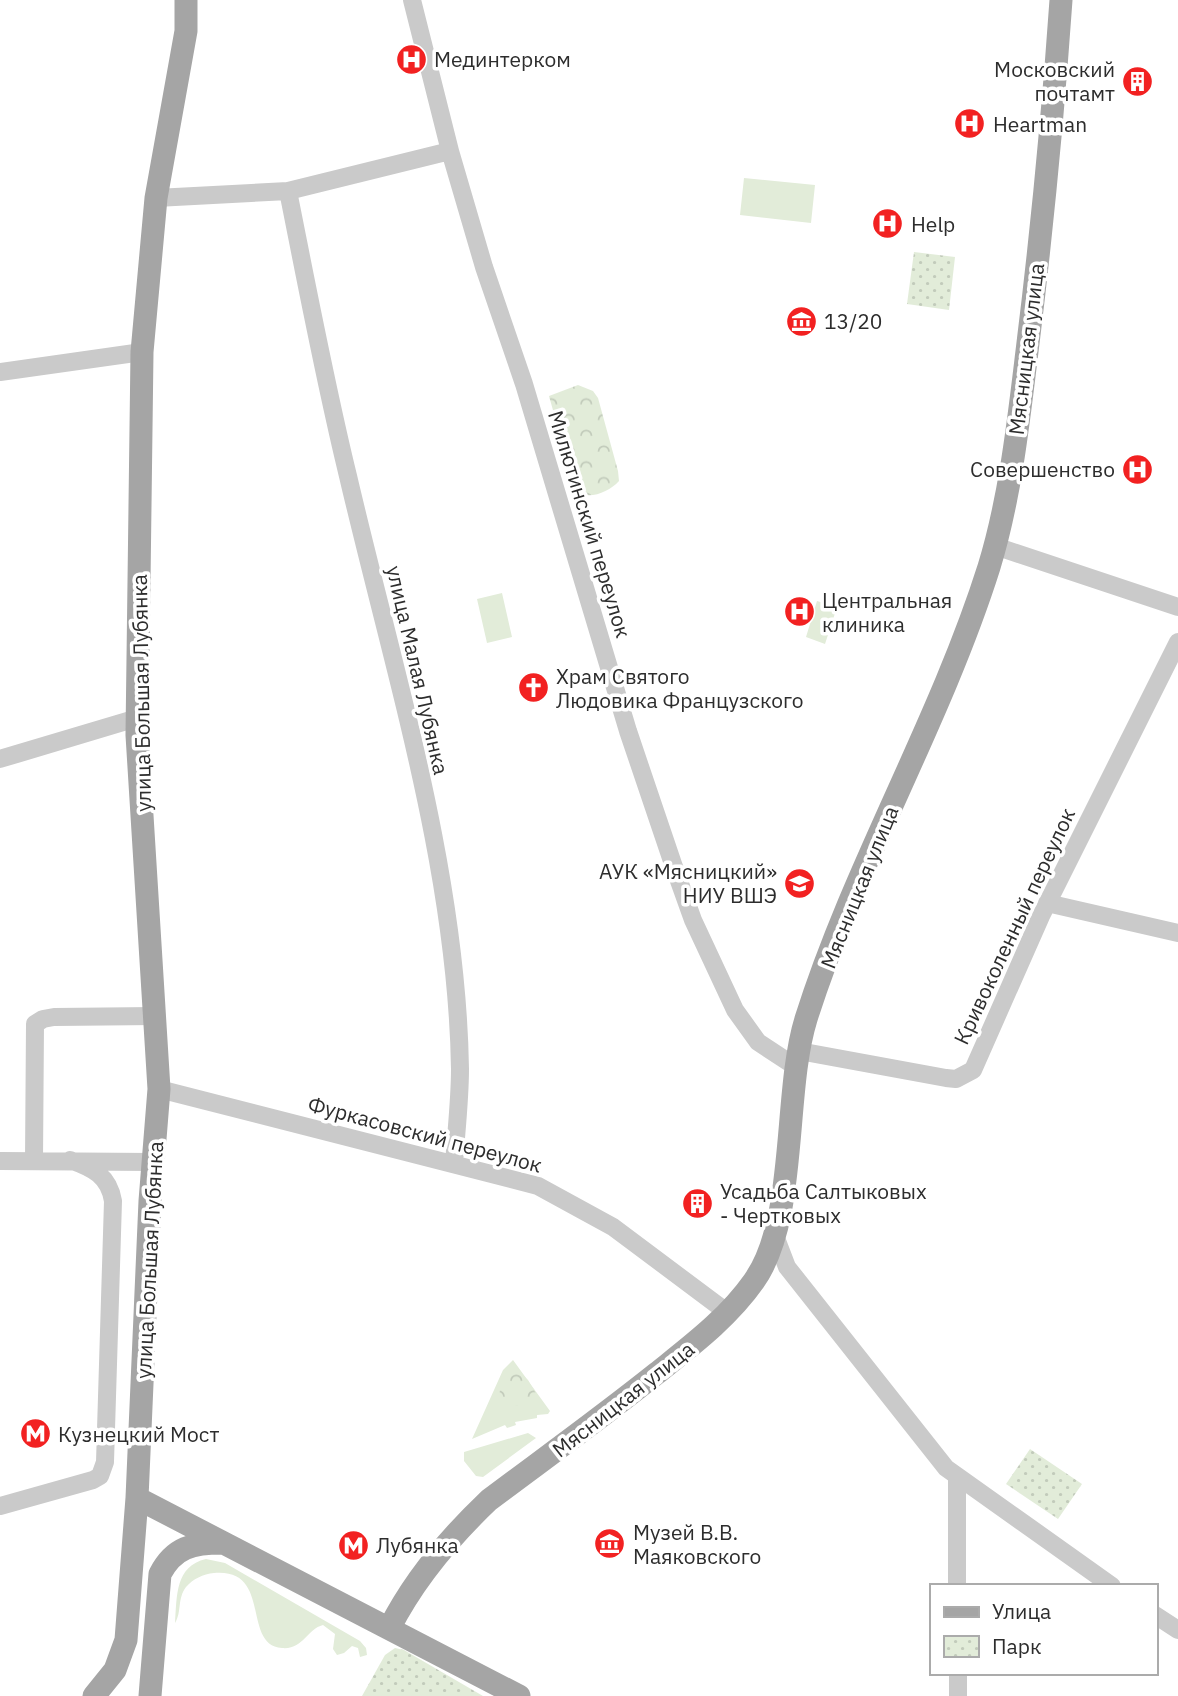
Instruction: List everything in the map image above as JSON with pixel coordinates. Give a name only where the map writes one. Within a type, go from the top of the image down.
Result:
[{"type":"main road","name":"улица Большая Лубянка","points":[[94,1696],[115,1670],[127,1640],[137,1497],[159,1089],[137,718],[142,352],[156,198],[180,69],[186,0]]},
{"type":"main road","name":"Мясницкая улица","points":[[390,1628],[428,1564],[489,1500],[624,1400],[728,1313],[757,1278],[774,1233],[785,1168],[797,1059],[806,1019],[867,862],[971,616],[995,546],[1021,400],[1041,234],[1061,0]]},
{"type":"main road","points":[[137,1497],[519,1696]]},
{"type":"main road","points":[[150,1696],[160,1574],[167,1561],[186,1547],[200,1543],[225,1543]]},
{"type":"street","name":"Милютинский переулок","points":[[412,0],[450,151],[484,267],[531,406],[628,731],[693,920],[735,1010],[750,1034],[797,1059]]},
{"type":"street","points":[[156,198],[288,191],[450,151]]},
{"type":"street","name":"улица Малая Лубянка","points":[[288,191],[348,477],[418,763],[442,899],[460,1071],[454,1164]]},
{"type":"street","points":[[0,372],[142,352]]},
{"type":"street","points":[[995,546],[1178,607]]},
{"type":"street","name":"Кривоколенный переулок","points":[[797,1059],[946,1078],[965,1076],[973,1070],[1047,903],[1178,642]]},
{"type":"street","points":[[0,759],[137,718]]},
{"type":"street","points":[[1047,903],[1178,933]]},
{"type":"street","points":[[34,1160],[34,1024],[43,1018],[54,1017],[156,1016]]},
{"type":"street","name":"Фуркасовский переулок","points":[[159,1089],[528,1183],[551,1192],[613,1227],[728,1313]]},
{"type":"street","points":[[0,1506],[93,1480],[103,1470],[113,1201],[111,1190],[100,1173],[70,1160]]},
{"type":"street","points":[[0,1161],[153,1162]]},
{"type":"street","points":[[774,1233],[779,1252],[793,1276],[940,1461],[957,1477],[1109,1584]]},
{"type":"street","points":[[957,1477],[957,1584]]},
{"type":"street","points":[[1157,1616],[1178,1630]]},
{"type":"street","points":[[958,1675],[958,1696]]},
{"type":"green space","points":[[744,178],[815,185],[811,223],[740,215]]},
{"type":"green space","points":[[914,252],[955,257],[949,310],[907,304]]},
{"type":"green space","points":[[578,385],[593,391],[598,398],[618,471],[619,481],[605,491],[593,495],[576,492],[549,396]]},
{"type":"green space","points":[[502,593],[512,637],[487,643],[477,599]]},
{"type":"green space","points":[[817,601],[837,607],[825,644],[806,637]]},
{"type":"green space","points":[[513,1360],[550,1411],[548,1414],[537,1415],[537,1418],[515,1422],[516,1425],[507,1428],[505,1425],[472,1439],[503,1370]]},
{"type":"green space","points":[[514,1367],[528,1380],[542,1404],[519,1406],[508,1403],[499,1396],[503,1373]]},
{"type":"green space","points":[[528,1433],[536,1438],[483,1477],[476,1476],[464,1461],[464,1452]]},
{"type":"green space","points":[[1030,1449],[1082,1484],[1058,1519],[1006,1484]]},
{"type":"green space","points":[[206,1559],[225,1563],[360,1641],[366,1648],[367,1655],[360,1657],[358,1648],[352,1646],[337,1655],[333,1649],[335,1634],[323,1625],[295,1646],[282,1648],[270,1644],[262,1634],[251,1594],[244,1582],[232,1575],[214,1573],[202,1576],[186,1587],[175,1623],[183,1575],[188,1568]]},
{"type":"green space","points":[[395,1648],[404,1650],[483,1696],[362,1696],[385,1655]]},
{"type":"place","name":"Мединтерком","points":[[411,59]]},
{"type":"place","name":"Московский почтамт","points":[[1138,81]]},
{"type":"place","name":"Heartman","points":[[970,124]]},
{"type":"place","name":"Help","points":[[888,224]]},
{"type":"place","name":"13/20","points":[[801,321]]},
{"type":"place","name":"Совершенство","points":[[1138,469]]},
{"type":"place","name":"Центральная клиника","points":[[799,612]]},
{"type":"place","name":"Храм Святого Людовика Французского","points":[[533,688]]},
{"type":"place","name":"АУК «Мясницкий» НИУ ВШЭ","points":[[800,883]]},
{"type":"place","name":"Усадьба Салтыковых - Чертковых","points":[[697,1203]]},
{"type":"place","name":"Кузнецкий Мост","points":[[35,1434]]},
{"type":"place","name":"Музей В.В. Маяковского","points":[[610,1544]]},
{"type":"place","name":"Лубянка","points":[[353,1545]]}]
